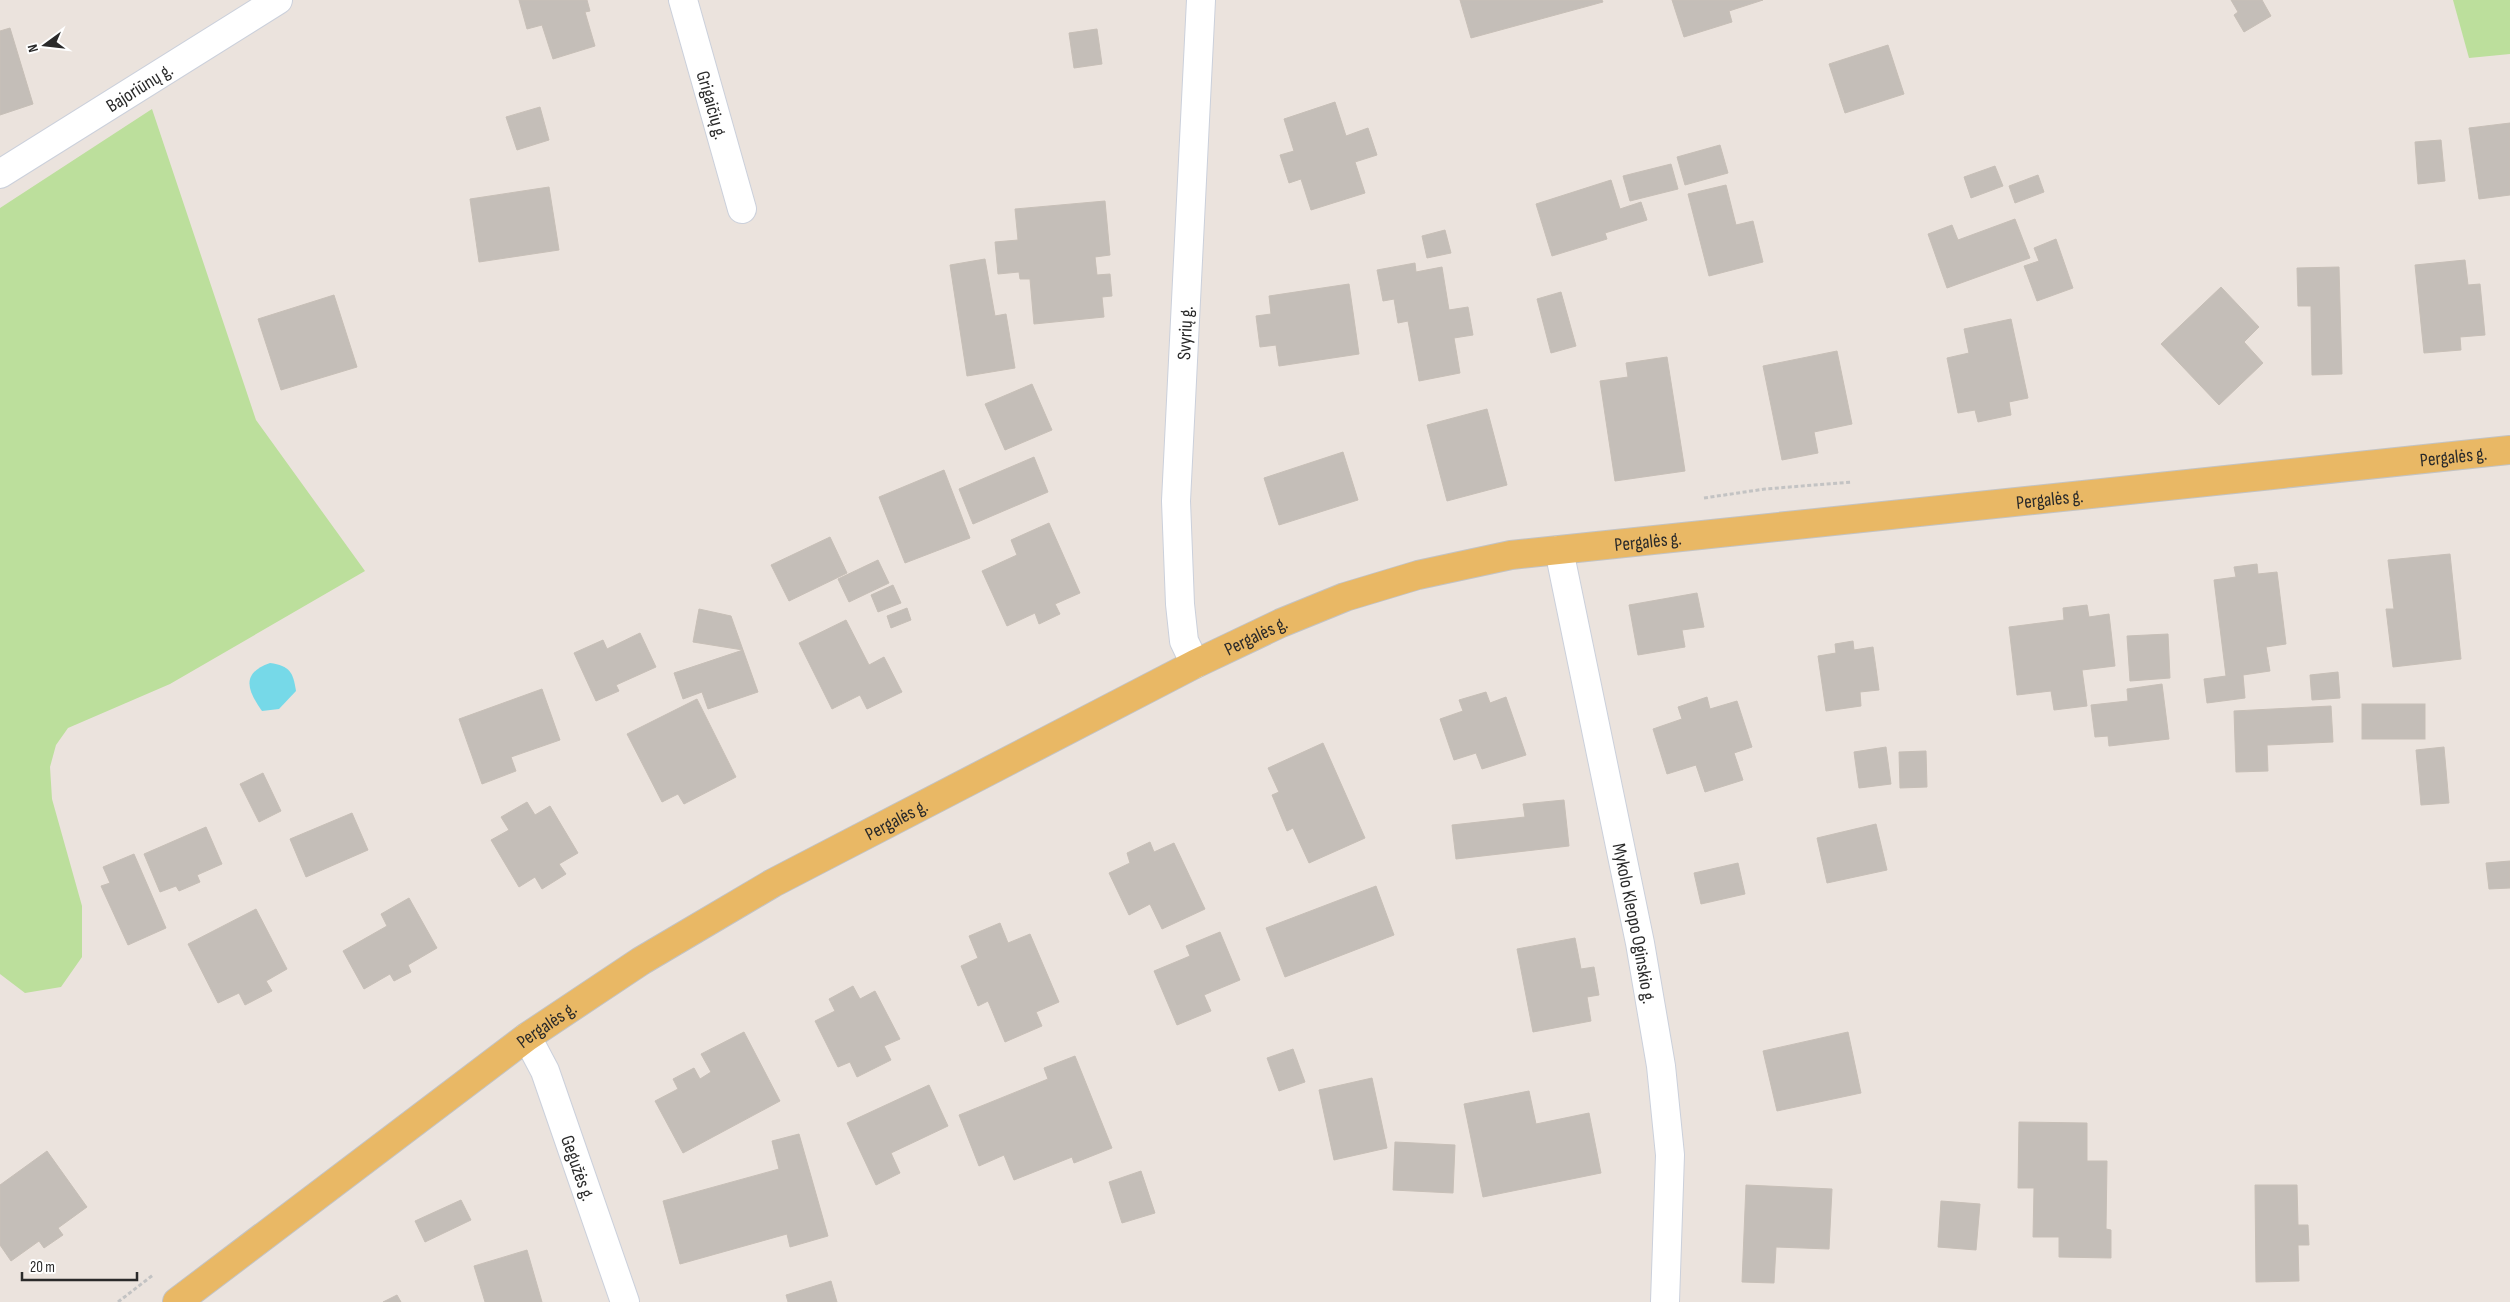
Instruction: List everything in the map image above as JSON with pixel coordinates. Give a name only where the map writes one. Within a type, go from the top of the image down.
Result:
[{"type":"main road","name":"Pergalės g.","points":[[177,1302],[527,1037],[641,962],[773,883],[1195,664],[1281,623],[1345,597],[1418,575],[1511,555],[2510,450]]},
{"type":"street","name":"Bajoriūnų g.","points":[[0,174],[278,0]]},
{"type":"street","name":"Grigaičių g.","points":[[682,0],[742,209]]},
{"type":"street","name":"Svyrių g.","points":[[1195,664],[1184,641],[1180,604],[1176,501],[1201,0]]},
{"type":"street","name":"Mykolo Kleopo Oginskio g.","points":[[1559,550],[1640,943],[1660,1066],[1670,1155],[1665,1302]]},
{"type":"street","name":"Gegužės g.","points":[[527,1037],[545,1072],[625,1302]]},
{"type":"path","points":[[1696,499],[1765,489],[1854,482]]},
{"type":"path","points":[[118,1302],[154,1274]]},
{"type":"green space","points":[[2453,0],[2510,0],[2510,54],[2469,58]]},
{"type":"green space","points":[[152,109],[256,420],[365,571],[170,684],[68,728],[56,745],[50,767],[52,799],[82,906],[82,957],[61,987],[25,993],[0,974],[0,208]]},
{"type":"water","points":[[270,663],[282,666],[289,671],[292,675],[296,691],[279,709],[262,711],[250,689],[251,677],[254,672]]},
{"type":"building","points":[[519,0],[587,0],[590,11],[585,12],[595,46],[553,59],[542,25],[527,29]]},
{"type":"building","points":[[1460,0],[1602,0],[1603,2],[1471,38]]},
{"type":"building","points":[[1672,0],[1763,0],[1729,11],[1732,22],[1684,37]]},
{"type":"building","points":[[2231,0],[2262,0],[2271,16],[2244,32],[2234,15],[2238,12]]},
{"type":"building","points":[[10,28],[33,104],[0,115],[0,31]]},
{"type":"building","points":[[1097,29],[1102,64],[1074,68],[1069,33]]},
{"type":"building","points":[[1888,45],[1904,94],[1845,113],[1829,64]]},
{"type":"building","points":[[1335,102],[1346,136],[1368,128],[1377,155],[1355,162],[1365,193],[1311,210],[1301,179],[1289,183],[1280,155],[1294,151],[1284,119]]},
{"type":"building","points":[[540,107],[549,140],[517,150],[506,117]]},
{"type":"building","points":[[2510,123],[2510,195],[2479,199],[2469,128]]},
{"type":"building","points":[[2441,140],[2445,181],[2418,184],[2415,142]]},
{"type":"building","points":[[1720,145],[1728,173],[1685,185],[1677,157]]},
{"type":"building","points":[[1671,164],[1678,189],[1630,201],[1623,176]]},
{"type":"building","points":[[1995,166],[2003,186],[1971,198],[1964,177]]},
{"type":"building","points":[[2038,175],[2044,192],[2015,203],[2009,186]]},
{"type":"building","points":[[1611,180],[1620,209],[1641,202],[1647,220],[1605,233],[1607,239],[1552,256],[1536,204]]},
{"type":"building","points":[[1726,185],[1736,225],[1753,221],[1763,262],[1709,276],[1688,194]]},
{"type":"building","points":[[549,187],[559,250],[479,262],[470,199]]},
{"type":"building","points":[[1105,201],[1110,255],[1095,257],[1097,275],[1110,274],[1112,296],[1102,297],[1104,317],[1034,324],[1030,279],[1020,279],[1019,272],[998,274],[995,242],[1018,240],[1015,209]]},
{"type":"building","points":[[2015,219],[2030,258],[1947,288],[1928,234],[1952,225],[1958,240]]},
{"type":"building","points":[[1445,230],[1451,253],[1427,258],[1422,236]]},
{"type":"building","points":[[2056,239],[2073,288],[2037,301],[2024,266],[2039,261],[2034,248]]},
{"type":"building","points":[[985,259],[995,316],[1006,314],[1015,368],[967,376],[950,265]]},
{"type":"building","points":[[2465,260],[2468,285],[2480,284],[2485,335],[2460,337],[2461,350],[2424,353],[2415,265]]},
{"type":"building","points":[[1415,263],[1416,272],[1442,267],[1449,310],[1468,307],[1473,335],[1454,338],[1460,373],[1419,381],[1408,321],[1398,323],[1394,299],[1383,301],[1377,270]]},
{"type":"building","points":[[2339,267],[2342,374],[2312,375],[2311,306],[2298,306],[2297,268]]},
{"type":"building","points":[[1349,284],[1359,354],[1279,366],[1276,345],[1260,347],[1256,316],[1271,314],[1269,296]]},
{"type":"building","points":[[2221,287],[2259,327],[2244,342],[2263,363],[2219,405],[2161,344]]},
{"type":"building","points":[[1561,292],[1576,346],[1551,353],[1537,299]]},
{"type":"building","points":[[334,295],[357,367],[281,390],[258,319]]},
{"type":"building","points":[[2011,319],[2028,398],[2009,402],[2011,415],[1978,422],[1975,410],[1958,413],[1947,358],[1969,353],[1964,329]]},
{"type":"building","points":[[1837,351],[1852,424],[1814,432],[1818,453],[1782,460],[1763,366]]},
{"type":"building","points":[[1667,357],[1685,471],[1615,481],[1600,381],[1628,377],[1626,363]]},
{"type":"building","points":[[1032,384],[1052,430],[1005,450],[985,404]]},
{"type":"building","points":[[1487,409],[1507,485],[1447,501],[1427,425]]},
{"type":"building","points":[[1343,452],[1358,500],[1279,525],[1264,478]]},
{"type":"building","points":[[1034,457],[1048,492],[973,524],[959,489]]},
{"type":"building","points":[[944,470],[970,538],[905,563],[879,497]]},
{"type":"building","points":[[1049,523],[1080,593],[1055,604],[1060,614],[1039,624],[1035,613],[1007,626],[982,571],[1017,555],[1011,540]]},
{"type":"building","points":[[830,537],[847,573],[789,601],[771,565]]},
{"type":"building","points":[[2450,554],[2461,659],[2393,667],[2386,609],[2394,609],[2388,560]]},
{"type":"building","points":[[878,560],[889,583],[849,602],[838,579]]},
{"type":"building","points":[[2257,564],[2258,574],[2277,572],[2286,644],[2266,647],[2270,671],[2243,675],[2245,698],[2207,703],[2204,679],[2226,676],[2214,580],[2236,577],[2234,567]]},
{"type":"building","points":[[893,585],[901,603],[878,612],[871,595]]},
{"type":"building","points":[[1697,593],[1704,627],[1682,630],[1685,647],[1638,655],[1629,605]]},
{"type":"building","points":[[2087,605],[2089,617],[2109,614],[2115,666],[2082,670],[2087,706],[2054,710],[2051,691],[2017,695],[2009,627],[2064,620],[2063,608]]},
{"type":"building","points":[[907,608],[911,620],[891,628],[887,616]]},
{"type":"building","points":[[699,609],[731,616],[743,650],[693,642]]},
{"type":"building","points":[[846,620],[869,665],[884,657],[902,692],[867,709],[860,695],[832,709],[799,643]]},
{"type":"building","points":[[640,633],[656,667],[616,685],[619,691],[596,701],[574,653],[603,640],[607,649]]},
{"type":"building","points":[[2168,634],[2170,678],[2130,681],[2127,636]]},
{"type":"building","points":[[1853,641],[1854,650],[1873,647],[1879,690],[1860,692],[1861,706],[1826,711],[1818,656],[1836,653],[1835,644]]},
{"type":"building","points":[[743,650],[758,692],[708,709],[702,692],[683,699],[674,673]]},
{"type":"building","points":[[2338,672],[2340,698],[2312,700],[2310,675]]},
{"type":"building","points":[[2162,684],[2169,739],[2109,746],[2108,736],[2095,737],[2091,705],[2128,701],[2127,689]]},
{"type":"building","points":[[542,689],[560,740],[511,757],[516,771],[482,784],[459,719]]},
{"type":"building","points":[[1486,692],[1490,703],[1506,697],[1526,755],[1482,769],[1476,753],[1454,760],[1440,719],[1463,711],[1459,700]]},
{"type":"building","points":[[1707,697],[1710,709],[1737,701],[1752,747],[1734,753],[1743,780],[1705,792],[1696,765],[1667,774],[1653,729],[1682,719],[1678,707]]},
{"type":"building","points":[[697,699],[736,777],[684,804],[678,794],[662,802],[627,734]]},
{"type":"building","points":[[2362,704],[2425,704],[2425,739],[2362,739]]},
{"type":"building","points":[[2331,706],[2333,742],[2267,745],[2268,771],[2236,772],[2234,711]]},
{"type":"building","points":[[1323,743],[1365,838],[1309,863],[1293,828],[1287,831],[1272,795],[1279,792],[1268,768]]},
{"type":"building","points":[[1886,747],[1891,784],[1859,788],[1854,752]]},
{"type":"building","points":[[2444,747],[2449,803],[2421,805],[2416,750]]},
{"type":"building","points":[[1926,751],[1927,787],[1900,788],[1899,752]]},
{"type":"building","points":[[263,773],[281,811],[259,822],[240,784]]},
{"type":"building","points":[[1564,800],[1569,846],[1456,859],[1452,825],[1525,817],[1523,804]]},
{"type":"building","points":[[527,802],[535,815],[550,806],[578,853],[559,864],[566,874],[542,889],[535,877],[519,887],[491,840],[509,830],[501,817]]},
{"type":"building","points":[[352,813],[368,850],[306,877],[290,839]]},
{"type":"building","points":[[1876,824],[1887,870],[1827,883],[1817,838]]},
{"type":"building","points":[[206,827],[222,864],[197,875],[200,882],[179,891],[176,886],[160,892],[144,854]]},
{"type":"building","points":[[1150,842],[1154,852],[1174,843],[1205,909],[1162,929],[1150,904],[1129,915],[1109,873],[1130,863],[1127,853]]},
{"type":"building","points":[[134,854],[166,928],[128,945],[101,886],[110,883],[103,867]]},
{"type":"building","points":[[2510,861],[2510,888],[2489,889],[2486,863]]},
{"type":"building","points":[[1738,863],[1745,894],[1701,904],[1694,873]]},
{"type":"building","points":[[1376,886],[1394,935],[1285,977],[1266,928]]},
{"type":"building","points":[[409,898],[437,948],[408,965],[411,972],[394,981],[390,974],[364,989],[343,951],[387,926],[381,914]]},
{"type":"building","points":[[256,909],[287,969],[266,981],[272,991],[245,1005],[239,993],[218,1003],[188,944]]},
{"type":"building","points":[[1000,923],[1008,943],[1030,934],[1059,1002],[1036,1012],[1042,1026],[1005,1042],[988,1001],[978,1006],[961,966],[978,958],[969,936]]},
{"type":"building","points":[[1220,932],[1240,980],[1204,995],[1211,1011],[1177,1025],[1154,971],[1190,956],[1186,946]]},
{"type":"building","points":[[1575,938],[1581,969],[1594,967],[1599,995],[1587,997],[1591,1021],[1533,1032],[1517,949]]},
{"type":"building","points":[[853,986],[860,999],[875,991],[900,1039],[884,1046],[891,1060],[857,1077],[850,1062],[838,1067],[815,1021],[835,1011],[829,999]]},
{"type":"building","points":[[744,1032],[780,1101],[683,1153],[655,1101],[678,1089],[673,1079],[694,1068],[700,1079],[711,1072],[701,1054]]},
{"type":"building","points":[[1848,1032],[1861,1093],[1777,1111],[1763,1051]]},
{"type":"building","points":[[1293,1049],[1305,1082],[1279,1091],[1267,1058]]},
{"type":"building","points":[[1075,1056],[1112,1148],[1074,1163],[1072,1157],[1014,1180],[1004,1155],[979,1166],[959,1115],[1048,1079],[1044,1068]]},
{"type":"building","points":[[1372,1078],[1387,1148],[1334,1160],[1319,1090]]},
{"type":"building","points":[[929,1085],[948,1126],[891,1153],[900,1173],[876,1185],[847,1123]]},
{"type":"building","points":[[1529,1091],[1536,1124],[1589,1113],[1601,1173],[1483,1197],[1464,1104]]},
{"type":"building","points":[[2019,1122],[2087,1123],[2087,1161],[2107,1161],[2106,1229],[2111,1230],[2111,1258],[2059,1257],[2059,1237],[2033,1237],[2034,1188],[2018,1188]]},
{"type":"building","points":[[799,1134],[828,1236],[790,1247],[787,1234],[680,1264],[663,1201],[779,1169],[772,1141]]},
{"type":"building","points":[[1395,1142],[1455,1145],[1453,1193],[1393,1190]]},
{"type":"building","points":[[47,1151],[87,1207],[58,1228],[63,1235],[44,1248],[39,1241],[11,1261],[0,1245],[0,1185]]},
{"type":"building","points":[[1141,1171],[1155,1213],[1122,1223],[1109,1182]]},
{"type":"building","points":[[1746,1185],[1832,1189],[1829,1249],[1776,1247],[1774,1283],[1742,1282]]},
{"type":"building","points":[[2255,1185],[2297,1185],[2298,1225],[2308,1225],[2309,1245],[2298,1245],[2299,1281],[2256,1282]]},
{"type":"building","points":[[461,1200],[471,1220],[425,1242],[415,1221]]},
{"type":"building","points":[[1941,1201],[1980,1204],[1976,1250],[1938,1247]]},
{"type":"building","points":[[527,1250],[542,1302],[485,1302],[474,1266]]},
{"type":"building","points":[[831,1281],[837,1302],[788,1302],[786,1295]]},
{"type":"building","points":[[397,1295],[401,1302],[383,1302]]}]
